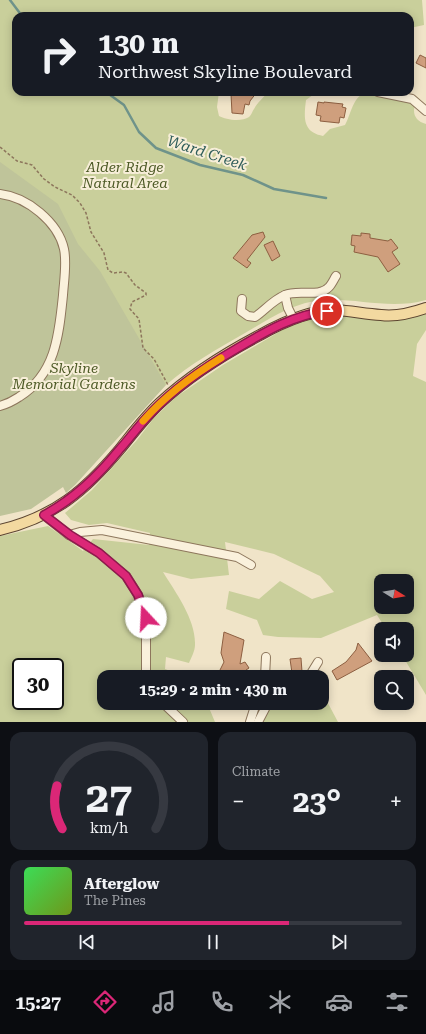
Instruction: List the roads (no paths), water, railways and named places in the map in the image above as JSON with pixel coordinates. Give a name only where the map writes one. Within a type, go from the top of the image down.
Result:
[{"type":"main road","points":[[0,530],[31,521],[44,515],[71,498],[106,465],[150,413],[173,392],[214,362],[260,335],[293,318],[307,314],[337,310],[383,316],[396,315],[426,308]]},
{"type":"street","points":[[397,96],[412,99],[426,111]]},
{"type":"street","points":[[0,194],[7,195],[25,203],[43,216],[57,232],[64,249],[65,267],[60,325],[53,354],[42,377],[25,393],[6,405],[0,406]]},
{"type":"street","points":[[242,299],[241,311],[248,316],[255,318],[274,301],[284,295],[295,292],[312,293],[329,288],[336,276]]},
{"type":"street","points":[[284,295],[293,318]]},
{"type":"street","points":[[44,515],[70,535],[99,553],[126,576],[138,595],[146,618],[146,670]]},
{"type":"street","points":[[70,535],[80,532],[102,530],[237,557],[251,565]]},
{"type":"street","points":[[265,670],[266,656]]},
{"type":"street","points":[[313,670],[318,662]]},
{"type":"street","points":[[171,710],[184,722]]},
{"type":"street","points":[[250,722],[254,710]]},
{"type":"street","points":[[258,722],[264,710]]},
{"type":"waterway","name":"Ward Creek","points":[[10,0],[19,12]]},
{"type":"waterway","name":"Ward Creek","points":[[112,96],[124,105],[139,132],[156,148],[200,165],[243,175],[274,189],[326,198]]},
{"type":"park label","name":"Alder Ridge Natural Area","points":[[125,176]]},
{"type":"park label","name":"Skyline Memorial Gardens","points":[[74,376]]}]
